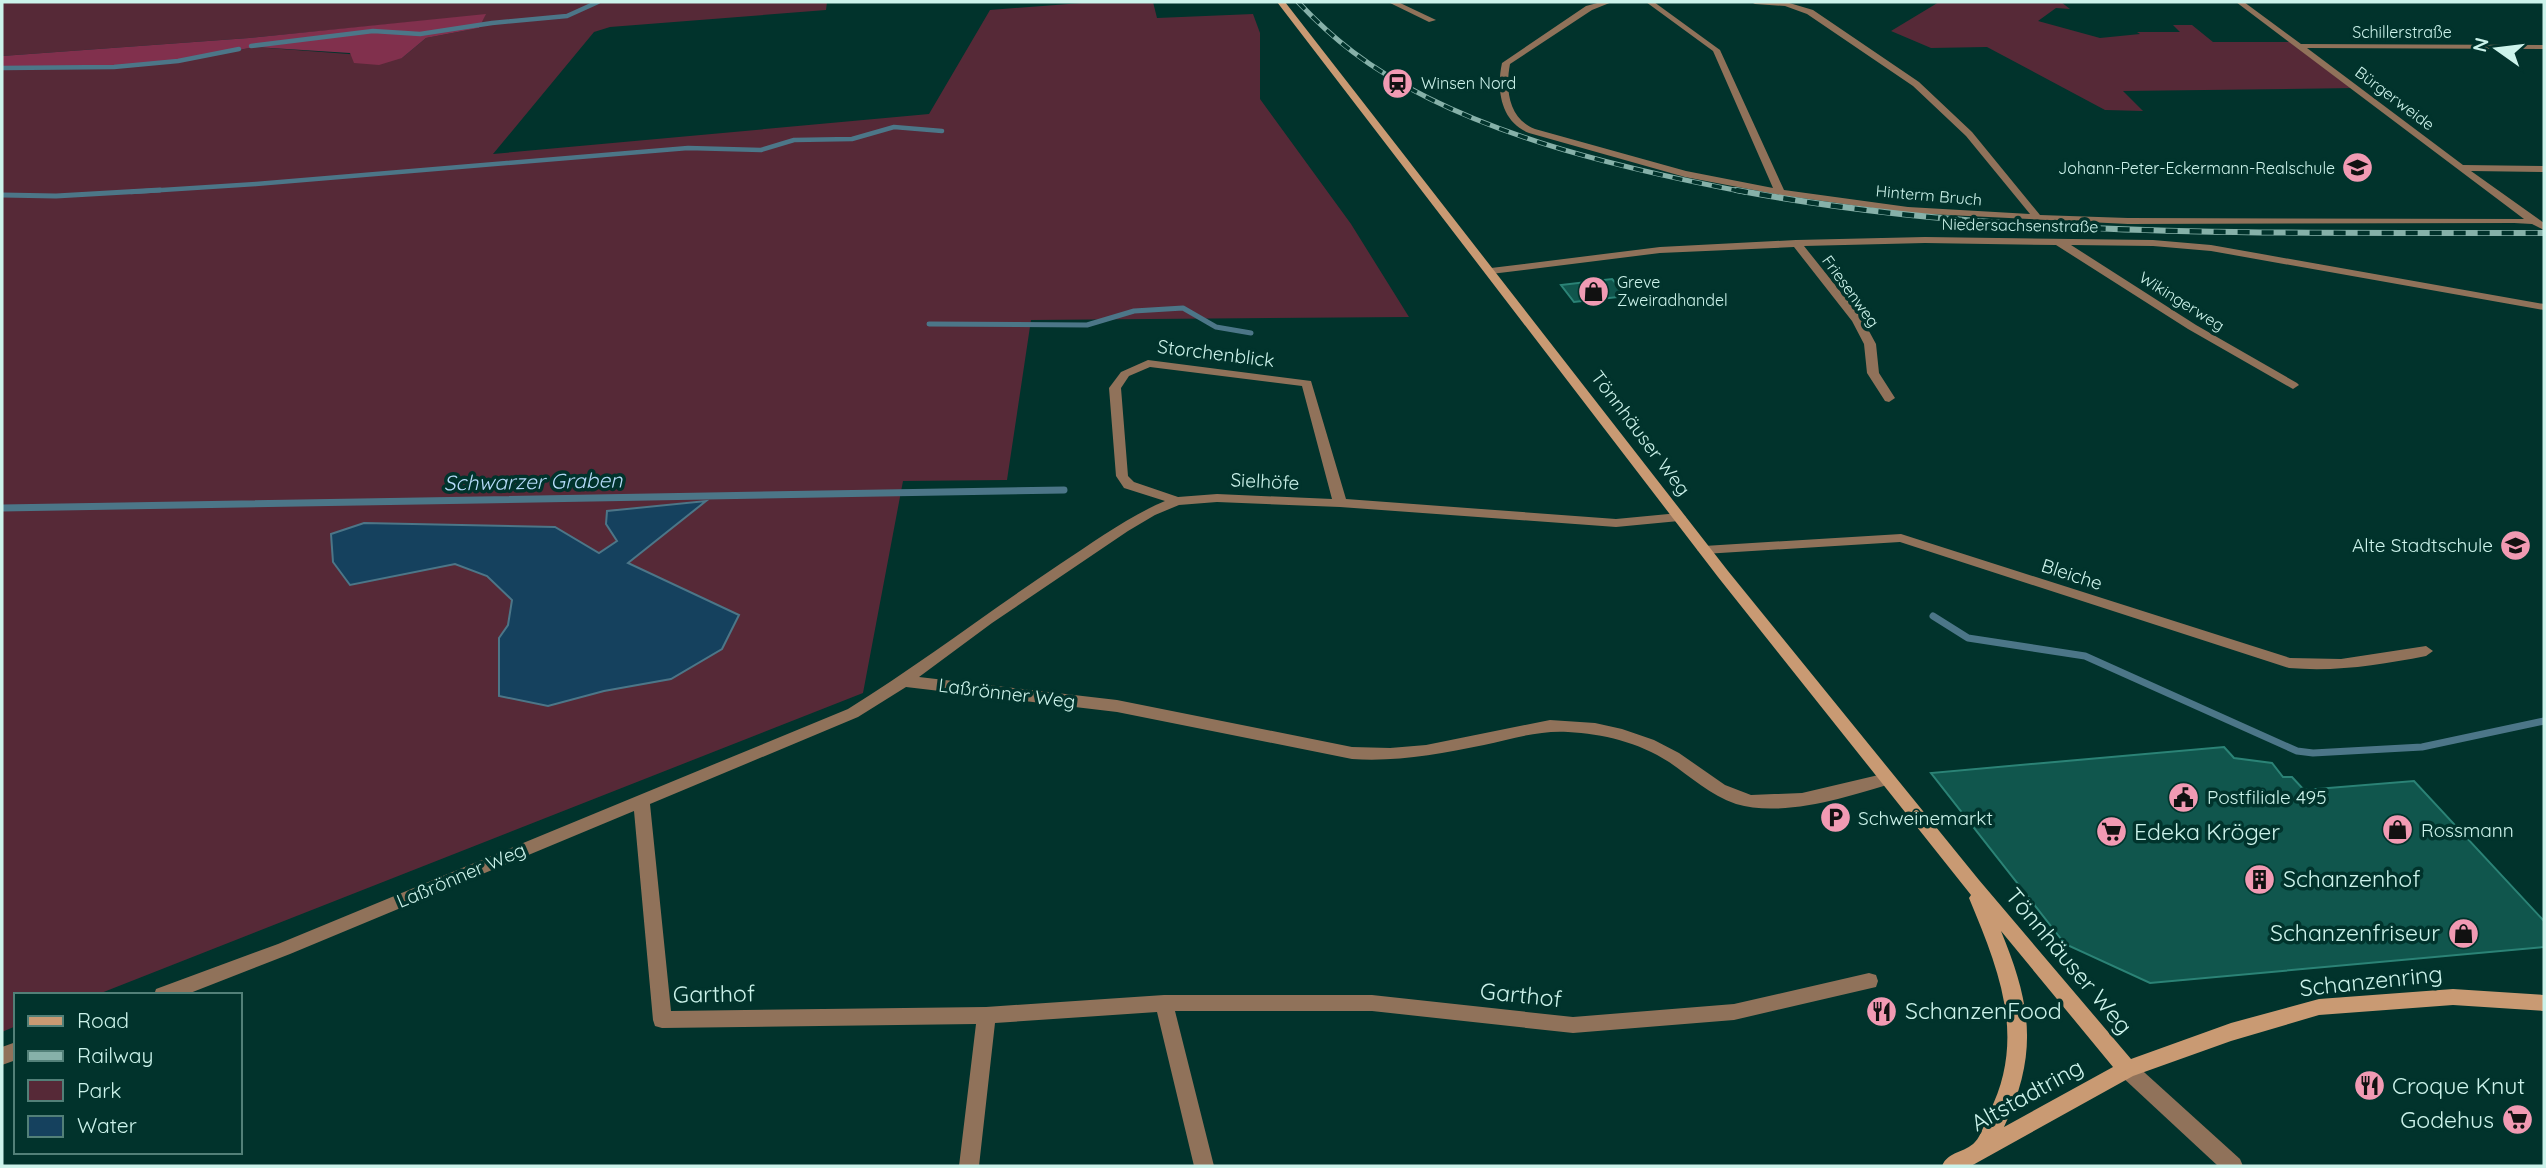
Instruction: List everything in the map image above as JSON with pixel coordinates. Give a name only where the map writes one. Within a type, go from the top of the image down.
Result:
[{"type":"main road","name":"Tönnhäuser Weg","points":[[1281,2],[1704,550],[1973,885],[2127,1069]]},
{"type":"main road","name":"Tönnhäuser Weg","points":[[1973,885],[2004,961],[2015,1001],[2019,1048],[2011,1086],[1984,1146]]},
{"type":"main road","name":"Schanzenring","points":[[2127,1069],[2231,1032],[2319,1007],[2453,997],[2544,1003]]},
{"type":"main road","name":"Altstadtring","points":[[1952,1166],[2127,1069]]},
{"type":"street","points":[[1392,2],[1432,20]]},
{"type":"street","name":"Hinterm Bruch","points":[[1608,2],[1589,8],[1506,63],[1504,70],[1510,114],[1517,123],[1532,131],[1644,164],[1780,192],[1908,210],[2038,218],[2213,222],[2532,220]]},
{"type":"street","points":[[1650,2],[1716,50],[1780,192]]},
{"type":"street","points":[[1755,2],[1786,4],[1810,12],[1916,84],[1969,134],[2038,218]]},
{"type":"street","name":"Bürgerweide","points":[[2240,2],[2544,227]]},
{"type":"street","name":"Schillerstraße","points":[[2301,46],[2544,47]]},
{"type":"street","points":[[2461,168],[2544,169]]},
{"type":"street","name":"Niedersachsenstraße","points":[[1491,271],[1660,250],[1796,243],[2056,240],[2211,248],[2544,307]]},
{"type":"street","name":"Wikingerweg","points":[[2056,240],[2192,327],[2293,385]]},
{"type":"street","name":"Friesenweg","points":[[1796,243],[1857,320],[1870,344],[1872,373],[1889,398]]},
{"type":"street","name":"Storchenblick","points":[[1177,501],[1129,485],[1122,476],[1115,387],[1125,374],[1148,363],[1307,383],[1339,503]]},
{"type":"street","name":"Sielhöfe","points":[[904,681],[1068,564],[1150,512],[1177,501],[1217,498],[1339,503],[1616,523],[1679,517]]},
{"type":"street","name":"Bleiche","points":[[1704,550],[1901,538],[2289,663],[2318,666],[2344,664],[2426,651]]},
{"type":"street","name":"Laßrönner Weg","points":[[168,993],[284,948],[853,713],[904,681],[1117,706],[1352,753],[1386,756],[1419,753],[1541,728],[1563,726],[1604,730],[1640,740],[1671,756],[1718,790],[1751,801],[1784,801],[1887,779]]},
{"type":"street","name":"Garthof","points":[[641,801],[662,1020],[986,1015],[1164,1003],[1372,1003],[1573,1025],[1734,1012],[1869,981]]},
{"type":"street","points":[[1164,1003],[1204,1166]]},
{"type":"street","points":[[969,1166],[986,1015]]},
{"type":"street","points":[[2127,1069],[2233,1166]]},
{"type":"green space","points":[[2,2],[827,2],[826,10],[610,27],[594,32],[493,154],[929,114],[990,10],[1095,2],[1153,2],[1157,18],[1253,14],[1260,33],[1260,99],[1351,224],[1409,317],[1031,320],[1007,480],[903,481],[863,693],[101,993],[14,993],[14,1027],[2,1032],[2,68],[114,67],[178,61],[255,47],[402,58],[426,38],[479,28],[485,15],[249,38],[2,56]],"holes":[[[705,502],[628,563],[739,615],[604,691],[548,706],[499,696],[499,638],[508,625],[512,600],[487,576],[364,523],[555,527],[599,554],[617,541],[606,524],[607,511]]]},
{"type":"green space","points":[[1939,2],[2061,2],[2070,9],[2056,8],[2038,21],[2100,38],[2140,34],[2137,32],[2180,32],[2173,25],[2192,25],[2213,42],[2295,42],[2356,88],[2123,91],[2143,111],[2105,110],[1987,47],[1931,48],[1891,31]]},
{"type":"shaded area","points":[[486,14],[479,28],[426,38],[402,58],[379,65],[354,63],[350,53],[255,47],[178,61],[114,67],[2,68],[2,56],[249,38]]},
{"type":"water","points":[[706,501],[628,563],[739,615],[722,649],[671,679],[604,691],[548,706],[499,696],[499,638],[508,625],[512,600],[487,576],[455,564],[350,585],[333,562],[331,534],[364,523],[555,527],[599,553],[617,541],[606,524],[607,511]]},
{"type":"building","name":"Greve Zweiradhandel","points":[[1612,279],[1627,296],[1574,302],[1561,285]]},
{"type":"building","name":"Schanzenhof","points":[[2224,747],[2234,758],[2272,763],[2283,777],[2292,777],[2304,790],[2414,781],[2544,921],[2544,947],[2150,983],[2065,944],[1931,773]]},
{"type":"waterway","points":[[251,46],[373,31],[420,34],[492,23],[567,16],[598,2]]},
{"type":"waterway","points":[[2,68],[114,67],[178,61],[239,49]]},
{"type":"waterway","points":[[131,192],[688,148],[761,150],[794,140],[852,139],[894,127],[942,131]]},
{"type":"waterway","points":[[2,195],[56,196],[160,190]]},
{"type":"waterway","points":[[929,324],[1087,325],[1134,311],[1183,308],[1216,327],[1251,333]]},
{"type":"waterway","name":"Schwarzer Graben","points":[[2,508],[1064,490]]},
{"type":"waterway","points":[[1933,616],[1968,638],[2085,656],[2297,751],[2313,753],[2422,747],[2544,721]]},
{"type":"railway","points":[[1298,2],[1353,52],[1394,80],[1489,125],[1593,158],[1745,192]]},
{"type":"railway","points":[[1736,190],[1937,218],[2037,225],[2240,232],[2544,233]]},
{"type":"place","name":"Winsen Nord","points":[[1398,83]]},
{"type":"place","name":"Johann-Peter-Eckermann-Realschule","points":[[2358,168]]},
{"type":"place","name":"Greve Zweiradhandel","points":[[1594,291]]},
{"type":"place","name":"Alte Stadtschule","points":[[2516,545]]},
{"type":"place","name":"Postfiliale 495","points":[[2184,797]]},
{"type":"place","name":"Schweinemarkt","points":[[1835,818]]},
{"type":"place","name":"Rossmann","points":[[2398,830]]},
{"type":"place","name":"Edeka Kröger","points":[[2111,832]]},
{"type":"place","name":"Schanzenhof","points":[[2260,879]]},
{"type":"place","name":"Schanzenfriseur","points":[[2463,933]]},
{"type":"place","name":"SchanzenFood","points":[[1882,1011]]},
{"type":"place","name":"Croque Knut","points":[[2369,1086]]},
{"type":"place","name":"Godehus","points":[[2517,1120]]}]
